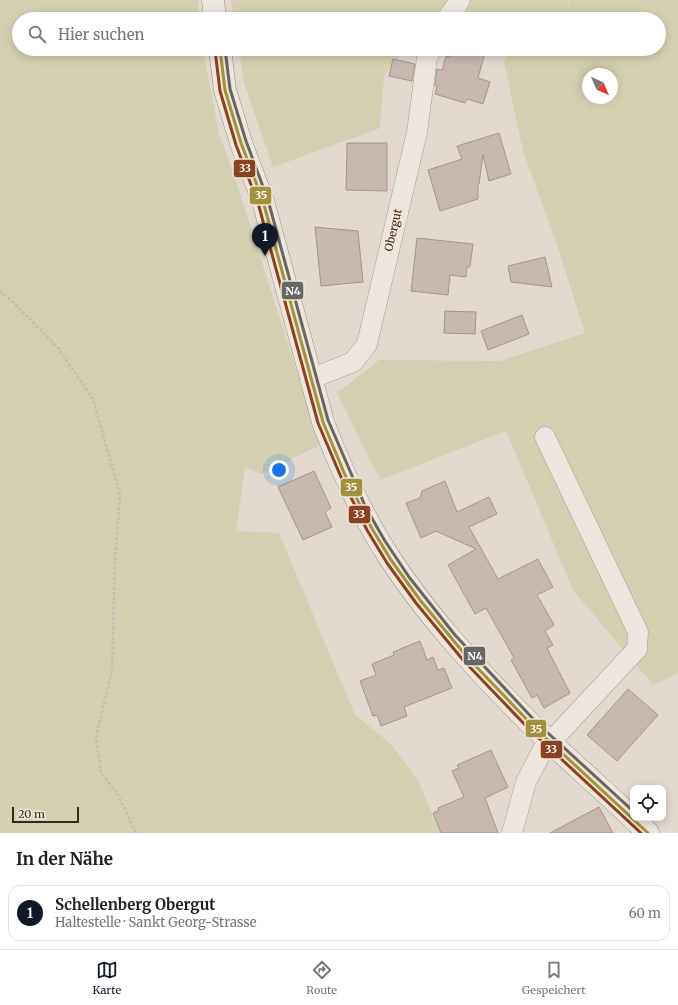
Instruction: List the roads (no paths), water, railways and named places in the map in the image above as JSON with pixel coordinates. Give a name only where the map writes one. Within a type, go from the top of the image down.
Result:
[{"type":"street","points":[[212,0],[214,12]]},
{"type":"street","points":[[452,12],[460,0]]},
{"type":"street","points":[[221,56],[225,90],[241,143],[263,201],[310,379],[334,450],[351,488],[391,560],[436,620],[518,712],[648,833]]},
{"type":"street","name":"Obergut","points":[[310,379],[353,362],[367,344],[417,132],[428,56]]},
{"type":"street","points":[[512,833],[526,782],[542,751],[637,649],[638,632],[545,437]]},
{"type":"place","name":"Schellenberg Obergut","points":[[265,256]]}]
